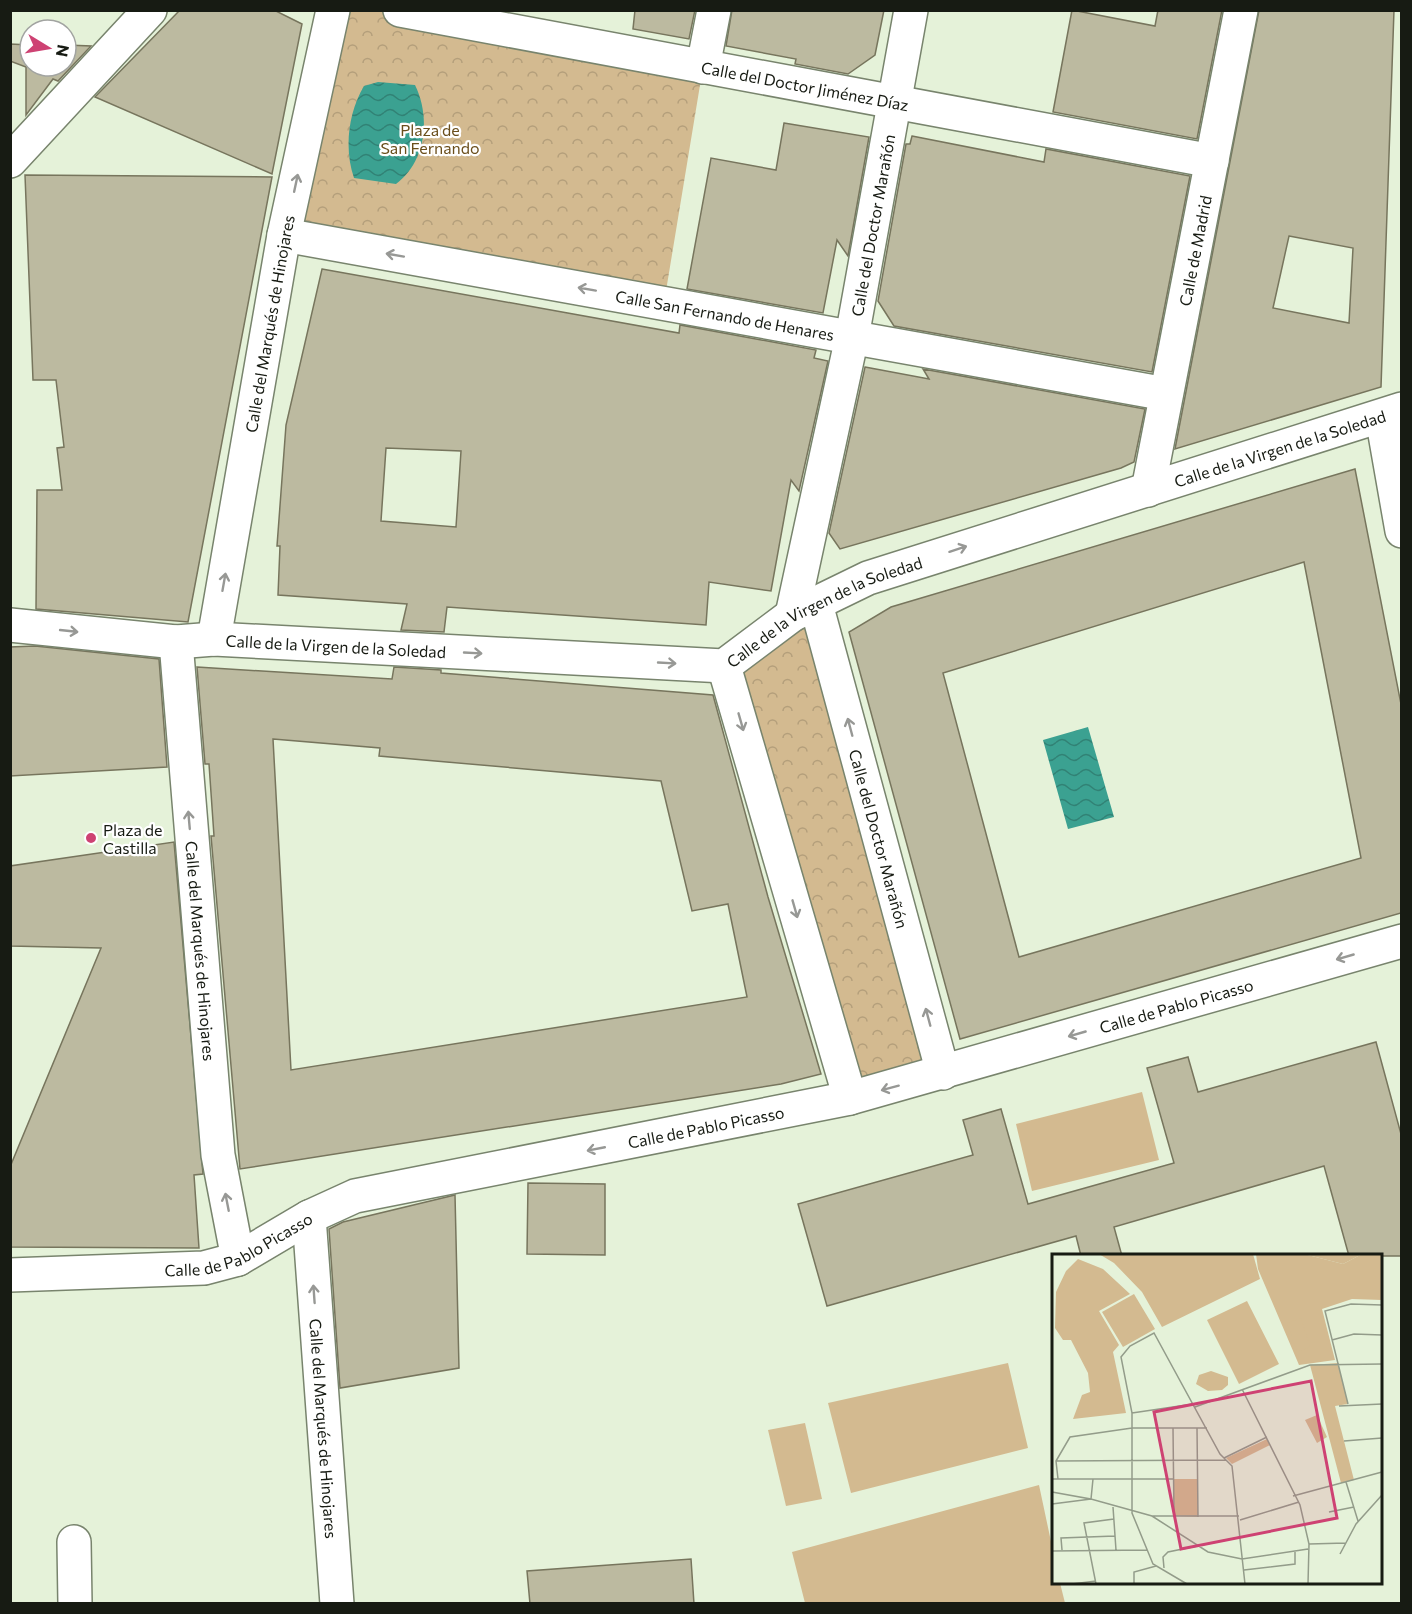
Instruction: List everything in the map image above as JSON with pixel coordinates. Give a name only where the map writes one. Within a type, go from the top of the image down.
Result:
[{"type":"street","points":[[10,161],[150,10]]},
{"type":"street","name":"Calle del Marqués de Hinojares","points":[[214,639],[284,235],[333,10]]},
{"type":"street","name":"Calle del Doctor Jiménez Díaz","points":[[400,10],[1212,161]]},
{"type":"street","points":[[703,67],[714,10]]},
{"type":"street","name":"Calle del Doctor Marañón","points":[[911,10],[804,609],[943,1073]]},
{"type":"street","name":"Calle de Madrid","points":[[1148,490],[1241,10]]},
{"type":"street","name":"Calle San Fernando de Henares","points":[[284,235],[1166,394]]},
{"type":"street","points":[[1392,413],[1401,531]]},
{"type":"street","name":"Calle de la Virgen de la Soledad","points":[[10,625],[176,642],[214,639],[724,666],[804,609],[868,578],[1392,413]]},
{"type":"street","name":"Calle del Marqués de Hinojares","points":[[176,642],[218,1155],[238,1259]]},
{"type":"street","points":[[724,666],[850,1098]]},
{"type":"street","name":"Calle de Pablo Picasso","points":[[10,1275],[204,1268],[238,1259],[309,1217],[355,1196],[850,1098],[1401,941]]},
{"type":"street","name":"Calle del Marqués de Hinojares","points":[[309,1217],[337,1604]]},
{"type":"street","points":[[74,1542],[75,1604]]},
{"type":"green space","name":"Plaza de San Fernando","points":[[333,11],[400,11],[703,67],[664,303],[284,235]]},
{"type":"green space","points":[[809,621],[928,1064],[861,1083],[739,669]]},
{"type":"green space","points":[[1142,1092],[1159,1160],[1032,1191],[1016,1124]]},
{"type":"green space","points":[[1008,1363],[1028,1448],[851,1493],[828,1403]]},
{"type":"green space","points":[[805,1423],[822,1499],[786,1506],[768,1430]]},
{"type":"green space","points":[[1039,1485],[1052,1546],[1052,1584],[1060,1584],[1065,1603],[805,1603],[792,1552]]},
{"type":"water","points":[[378,82],[415,85],[423,111],[423,138],[419,151],[414,164],[396,184],[354,178],[351,167],[349,131],[354,108],[364,86]]},
{"type":"water","points":[[1088,727],[1114,817],[1068,829],[1043,740]]},
{"type":"building","points":[[180,10],[274,10],[302,24],[272,174],[95,97]]},
{"type":"building","points":[[635,10],[695,10],[689,39],[633,29]]},
{"type":"building","points":[[732,10],[884,10],[875,55],[848,74],[795,64],[796,59],[726,46]]},
{"type":"building","points":[[1072,10],[1155,26],[1158,10],[1222,10],[1197,139],[1053,112]]},
{"type":"building","points":[[1259,10],[1394,10],[1381,387],[1175,449]],"holes":[[[1289,236],[1353,248],[1349,323],[1273,308]]]},
{"type":"building","points":[[10,44],[18,44],[18,64],[10,61]]},
{"type":"building","points":[[78,45],[91,46],[78,60]]},
{"type":"building","points":[[26,78],[61,78],[58,81],[53,79],[26,115]]},
{"type":"building","points":[[784,123],[869,137],[848,256],[837,240],[823,313],[687,289],[711,158],[776,170]]},
{"type":"building","points":[[912,136],[1044,162],[1046,149],[1190,176],[1152,372],[894,326],[878,301],[906,144],[910,144]]},
{"type":"building","points":[[25,175],[272,177],[188,622],[36,609],[37,490],[62,490],[57,448],[64,447],[56,380],[33,380]]},
{"type":"building","points":[[322,269],[679,333],[680,325],[816,350],[814,358],[828,361],[799,491],[791,480],[771,591],[709,582],[706,625],[447,607],[444,632],[401,630],[407,604],[278,595],[280,546],[277,546],[286,425]],"holes":[[[386,448],[461,451],[456,527],[381,521]]]},
{"type":"building","points":[[865,367],[929,379],[923,369],[1145,409],[1134,462],[1121,468],[840,549],[829,533]]},
{"type":"building","points":[[1355,469],[1401,704],[1401,913],[960,1039],[849,632],[891,607]],"holes":[[[1304,562],[1361,858],[1019,957],[943,673]]]},
{"type":"building","points":[[35,646],[159,659],[167,767],[10,776],[10,647]]},
{"type":"building","points":[[197,667],[392,679],[394,667],[441,670],[441,673],[713,695],[768,897],[821,1074],[781,1084],[240,1169],[211,836],[214,836],[209,764],[205,764]],"holes":[[[273,739],[380,748],[379,756],[661,781],[692,911],[728,904],[747,997],[291,1070]]]},
{"type":"building","points":[[174,842],[203,1174],[194,1175],[199,1248],[10,1247],[10,1167],[101,948],[10,946],[10,866]]},
{"type":"building","points":[[1376,1042],[1401,1134],[1401,1256],[1348,1254],[1324,1166],[1114,1227],[1121,1254],[1080,1254],[1076,1236],[827,1306],[798,1204],[973,1155],[963,1120],[1001,1109],[1028,1204],[1174,1163],[1147,1068],[1188,1057],[1198,1092]]},
{"type":"building","points":[[528,1183],[605,1184],[605,1255],[527,1254]]},
{"type":"building","points":[[455,1195],[459,1368],[340,1388],[329,1229],[343,1222]]},
{"type":"building","points":[[691,1559],[694,1604],[530,1604],[527,1571]]},
{"type":"place","name":"Plaza de Castilla","points":[[91,838]]}]
